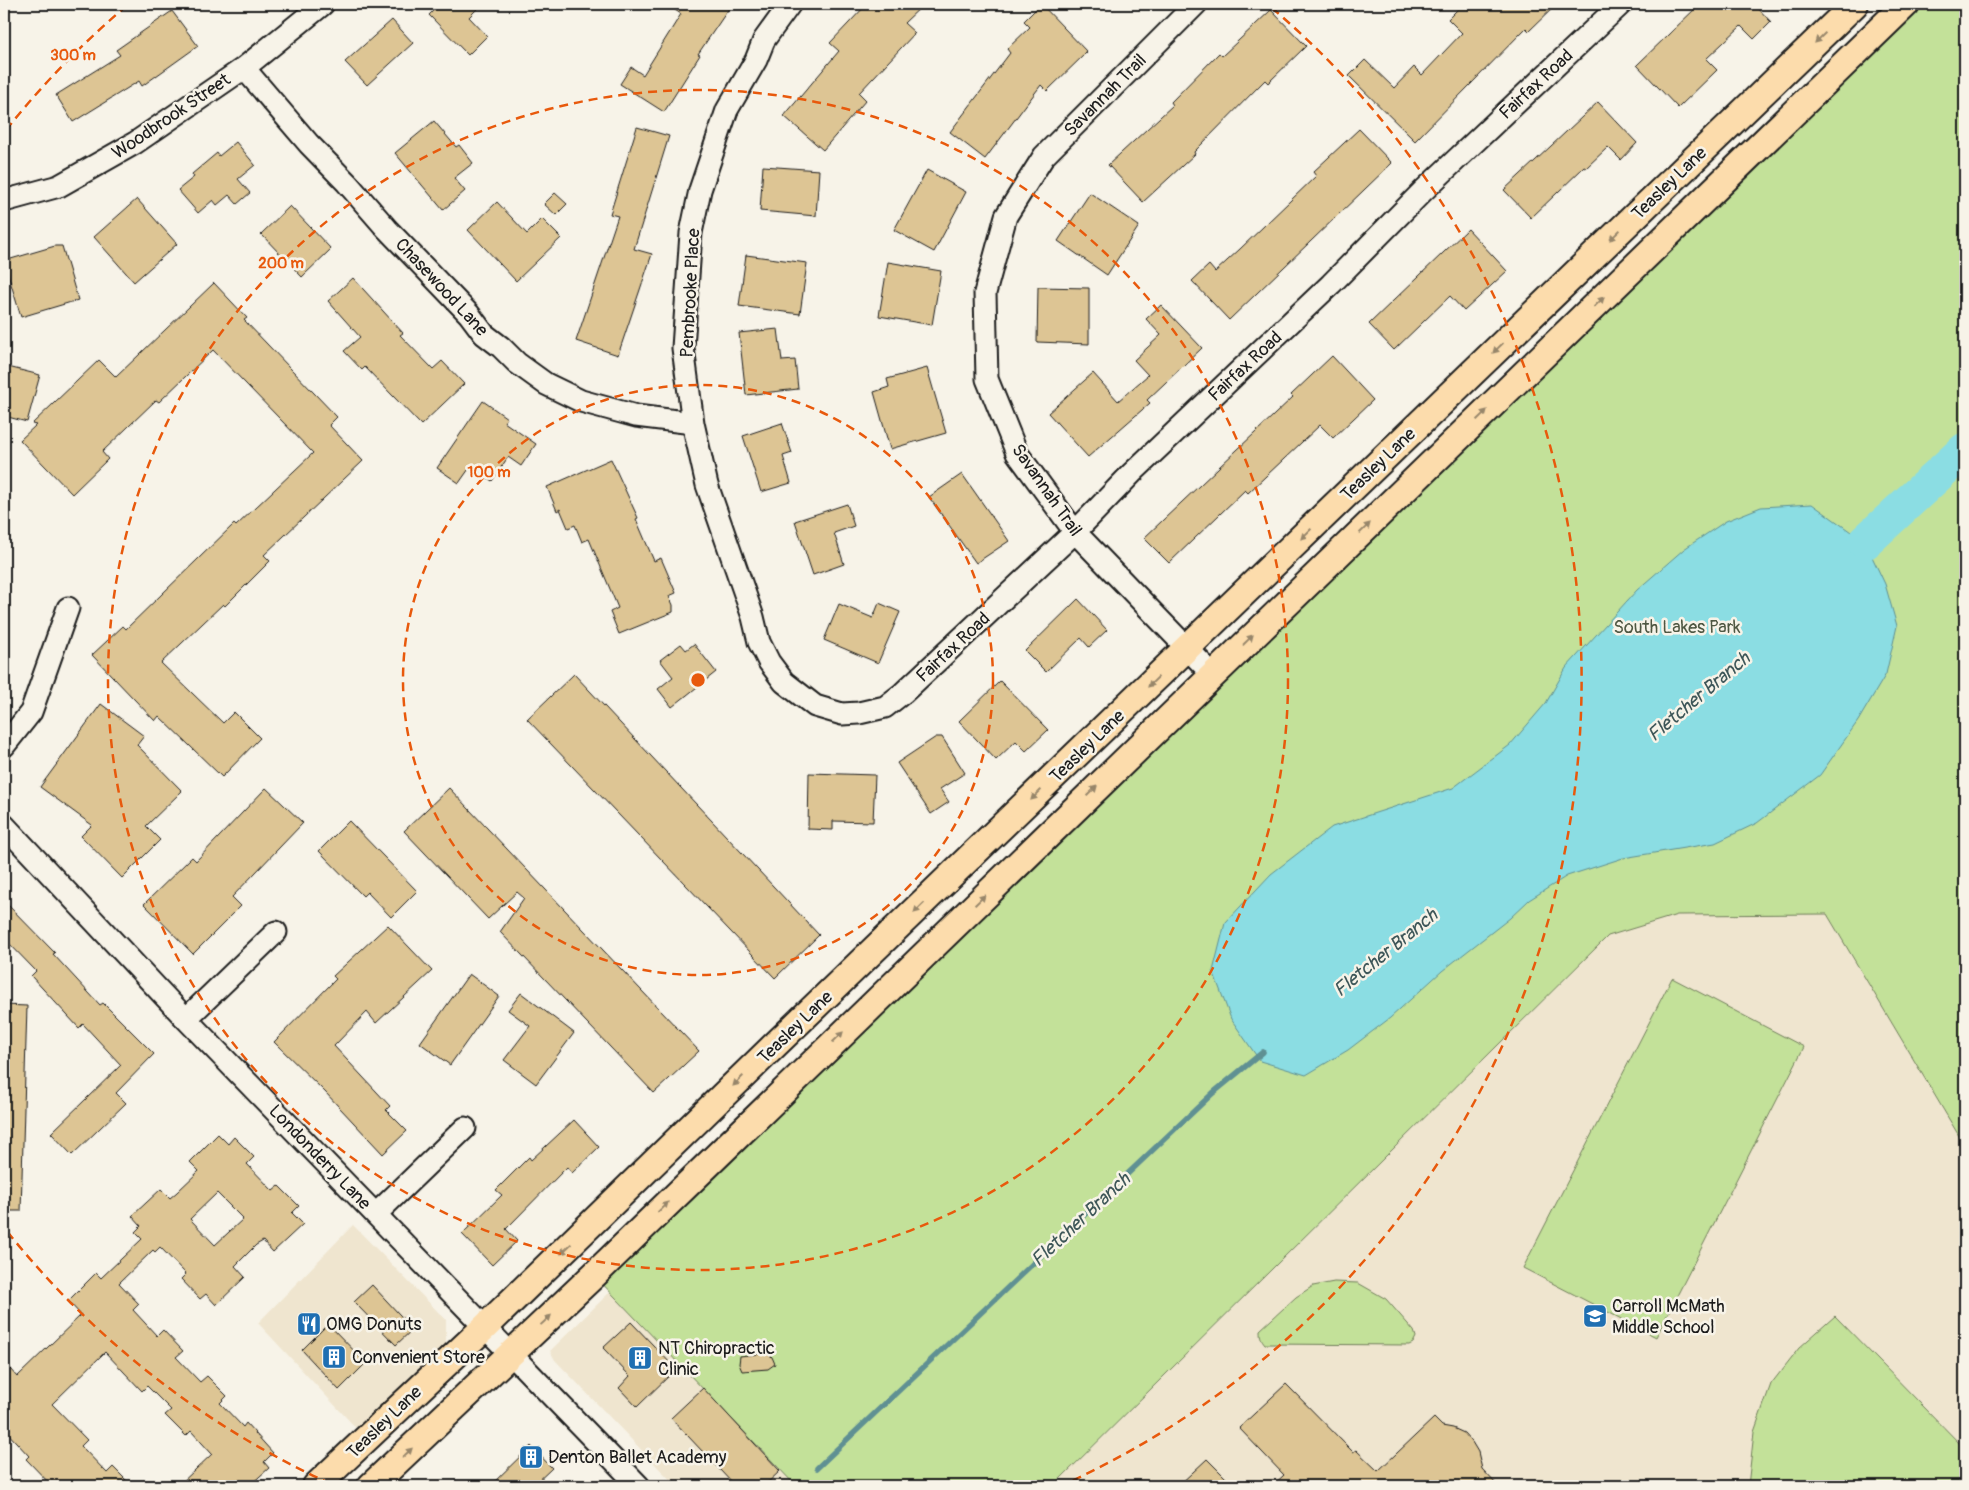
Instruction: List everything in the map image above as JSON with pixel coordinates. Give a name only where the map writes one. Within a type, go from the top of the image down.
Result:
[{"type":"main road","name":"Teasley Lane","points":[[316,1486],[485,1327],[776,1044],[1856,4]]},
{"type":"main road","name":"Teasley Lane","points":[[371,1486],[511,1353],[1906,4]]},
{"type":"street","name":"Woodbrook Street","points":[[4,201],[59,186],[135,143],[244,68],[323,4]]},
{"type":"street","name":"Pembrooke Place","points":[[790,4],[764,40],[756,60],[727,110],[700,190],[691,233],[683,348],[692,423],[707,485],[753,617],[759,642],[769,662],[784,682],[815,706],[842,714],[859,713]]},
{"type":"street","name":"Savannah Trail","points":[[1196,4],[1044,156],[1006,216],[985,293],[987,380],[1017,453],[1075,532],[1213,675]]},
{"type":"street","name":"Fairfax Road","points":[[859,713],[885,707],[904,693],[1075,532],[1132,473],[1331,284],[1423,191],[1621,4]]},
{"type":"street","name":"Chasewood Lane","points":[[244,68],[309,144],[469,314],[484,334],[517,363],[546,384],[580,401],[636,416],[692,423]]},
{"type":"street","points":[[4,746],[31,712],[68,608]]},
{"type":"street","name":"Londonderry Lane","points":[[4,825],[186,1019],[639,1486]]},
{"type":"street","points":[[186,1019],[276,932]]},
{"type":"street","points":[[376,1214],[465,1128]]},
{"type":"shaded area","name":"Carroll McMath Middle School","points":[[1827,914],[1965,1146],[1965,1486],[1053,1486],[1608,936],[1677,915]]},
{"type":"shaded area","points":[[353,1225],[446,1320],[446,1346],[357,1429],[258,1323]]},
{"type":"shaded area","points":[[610,1292],[796,1486],[676,1486],[555,1360],[550,1351]]},
{"type":"green space","name":"South Lakes Park","points":[[1906,4],[1965,4],[1965,1146],[1827,914],[1677,915],[1608,936],[1053,1486],[796,1486],[594,1275]]},
{"type":"green space","points":[[1672,978],[1804,1047],[1656,1337],[1523,1268]]},
{"type":"green space","points":[[1334,1282],[1358,1283],[1386,1299],[1414,1331],[1416,1337],[1413,1343],[1409,1345],[1265,1344],[1261,1338],[1260,1330],[1296,1297],[1313,1286]]},
{"type":"green space","points":[[1835,1316],[1965,1449],[1965,1486],[1748,1486],[1754,1432],[1771,1384],[1799,1348]]},
{"type":"water","points":[[1812,504],[1865,542],[1885,584],[1897,626],[1886,674],[1858,721],[1820,775],[1757,823],[1715,843],[1623,858],[1567,876],[1529,900],[1510,918],[1442,971],[1390,1018],[1348,1050],[1306,1075],[1260,1061],[1231,1019],[1213,971],[1225,923],[1271,874],[1332,827],[1453,788],[1510,745],[1546,703],[1566,668],[1637,590],[1684,549],[1726,521],[1761,507]]},
{"type":"building","points":[[440,4],[482,4],[469,17],[487,36],[468,55],[429,15]]},
{"type":"building","points":[[666,4],[732,4],[698,54],[700,55],[664,112],[620,84],[631,67],[643,75],[681,14]]},
{"type":"building","points":[[867,4],[924,4],[904,23],[915,33],[859,93],[866,100],[823,150],[784,116],[839,51],[830,43]]},
{"type":"building","points":[[1041,4],[1087,52],[1047,91],[1041,85],[985,159],[950,132],[1010,53],[1007,49],[1030,27],[1024,21]]},
{"type":"building","points":[[1463,4],[1557,4],[1529,31],[1526,28],[1415,141],[1349,76],[1365,60],[1394,88],[1414,67],[1422,75],[1462,33],[1448,19]]},
{"type":"building","points":[[1700,4],[1754,4],[1771,22],[1754,39],[1741,26],[1706,59],[1717,70],[1678,108],[1637,65]]},
{"type":"building","points":[[1271,10],[1306,46],[1268,83],[1265,80],[1194,152],[1195,154],[1143,202],[1108,165],[1173,105],[1171,102],[1219,53],[1222,56]]},
{"type":"building","points":[[172,11],[198,46],[142,86],[139,81],[73,122],[56,95],[120,55],[116,50]]},
{"type":"building","points":[[392,20],[413,43],[367,85],[345,62]]},
{"type":"building","points":[[1598,102],[1637,143],[1621,160],[1608,147],[1586,168],[1584,167],[1531,218],[1504,190]]},
{"type":"building","points":[[434,121],[456,147],[459,145],[473,163],[454,178],[465,191],[443,210],[395,153]]},
{"type":"building","points":[[637,127],[669,136],[634,249],[652,254],[618,355],[576,341],[618,216],[610,214]]},
{"type":"building","points":[[1359,129],[1392,163],[1229,320],[1192,281],[1209,265],[1215,272],[1316,176],[1313,172]]},
{"type":"building","points":[[236,142],[255,165],[238,179],[250,193],[237,204],[229,195],[217,205],[213,200],[198,213],[178,190],[194,177],[192,174],[217,153],[219,156]]},
{"type":"building","points":[[763,166],[819,170],[816,216],[760,211]]},
{"type":"building","points":[[927,170],[966,192],[934,252],[894,230]]},
{"type":"building","points":[[555,193],[567,204],[556,215],[544,204]]},
{"type":"building","points":[[1090,193],[1139,226],[1107,275],[1058,241]]},
{"type":"building","points":[[137,199],[177,244],[134,282],[94,237]]},
{"type":"building","points":[[497,202],[527,234],[542,219],[561,238],[516,281],[468,230]]},
{"type":"building","points":[[290,206],[331,249],[302,277],[261,234]]},
{"type":"building","points":[[1468,229],[1507,271],[1464,311],[1450,296],[1394,350],[1369,324]]},
{"type":"building","points":[[55,246],[62,246],[78,300],[21,317],[4,261]]},
{"type":"building","points":[[746,255],[807,263],[800,314],[739,306]]},
{"type":"building","points":[[888,262],[941,271],[932,325],[879,316]]},
{"type":"building","points":[[353,278],[403,333],[400,335],[433,369],[442,361],[464,384],[421,425],[365,367],[362,370],[344,351],[360,337],[328,301]]},
{"type":"building","points":[[214,283],[247,318],[244,320],[337,417],[329,425],[363,461],[264,555],[270,561],[225,606],[223,604],[161,663],[223,723],[234,712],[260,738],[222,777],[159,716],[155,721],[92,655],[123,626],[126,629],[234,524],[236,526],[313,453],[213,350],[159,402],[156,400],[102,452],[108,459],[72,494],[20,440],[36,425],[32,424],[99,360],[116,377]]},
{"type":"building","points":[[1038,287],[1089,288],[1089,344],[1037,342]]},
{"type":"building","points":[[1161,305],[1202,348],[1147,400],[1150,403],[1088,457],[1048,413],[1093,373],[1118,401],[1148,375],[1134,360],[1161,335],[1146,319]]},
{"type":"building","points":[[778,329],[782,361],[795,360],[798,389],[746,395],[739,333]]},
{"type":"building","points":[[1332,356],[1373,400],[1333,438],[1320,425],[1248,493],[1245,490],[1169,563],[1144,538],[1293,397],[1291,395]]},
{"type":"building","points":[[4,366],[40,375],[27,422],[4,416]]},
{"type":"building","points":[[927,368],[946,433],[890,449],[874,392],[889,387],[887,379]]},
{"type":"building","points":[[483,401],[507,418],[504,422],[536,444],[521,466],[508,457],[492,481],[471,466],[459,483],[437,468]]},
{"type":"building","points":[[782,423],[792,453],[783,456],[791,483],[761,492],[743,436]]},
{"type":"building","points":[[611,459],[638,518],[636,519],[654,561],[661,558],[676,593],[669,596],[673,605],[673,612],[619,634],[610,612],[618,608],[589,539],[582,542],[575,525],[568,528],[560,509],[557,511],[547,487]]},
{"type":"building","points":[[962,474],[1009,541],[976,563],[929,497]]},
{"type":"building","points":[[847,504],[854,526],[834,533],[844,564],[813,575],[795,521]]},
{"type":"building","points":[[1078,599],[1107,630],[1089,647],[1081,638],[1046,672],[1025,651]]},
{"type":"building","points":[[879,603],[900,612],[878,663],[824,640],[839,604],[873,618]]},
{"type":"building","points":[[681,644],[686,650],[694,644],[716,672],[672,707],[658,689],[673,677],[660,660]]},
{"type":"building","points":[[574,674],[819,935],[775,978],[527,719]]},
{"type":"building","points":[[1000,681],[1048,730],[1026,751],[1016,741],[996,760],[959,721]]},
{"type":"building","points":[[101,704],[144,736],[137,745],[182,791],[146,826],[160,840],[122,878],[81,836],[92,825],[40,787]]},
{"type":"building","points":[[936,737],[942,737],[965,773],[940,789],[949,802],[931,814],[897,763]]},
{"type":"building","points":[[809,773],[875,775],[873,822],[833,821],[833,830],[808,829]]},
{"type":"building","points":[[266,788],[303,823],[232,897],[241,906],[193,954],[144,904],[192,857],[196,861]]},
{"type":"building","points":[[449,788],[699,1051],[654,1093],[500,932],[524,898],[517,892],[488,919],[404,831]]},
{"type":"building","points":[[349,821],[417,891],[391,917],[367,892],[363,896],[319,851]]},
{"type":"building","points":[[4,901],[55,953],[53,954],[100,1005],[103,1003],[154,1054],[116,1093],[126,1103],[72,1155],[51,1133],[121,1065],[83,1024],[79,1028],[31,976],[36,971],[4,938]]},
{"type":"building","points":[[388,925],[432,971],[376,1023],[367,1012],[334,1046],[390,1106],[386,1110],[407,1131],[383,1154],[325,1092],[274,1042],[336,979],[333,976]]},
{"type":"building","points":[[469,974],[499,996],[450,1065],[420,1043]]},
{"type":"building","points":[[521,993],[574,1033],[536,1084],[504,1060],[530,1026],[508,1010]]},
{"type":"building","points":[[4,1005],[27,1006],[21,1211],[4,1211]]},
{"type":"building","points":[[574,1120],[599,1147],[572,1173],[567,1167],[506,1229],[517,1241],[492,1265],[462,1234],[502,1195],[496,1190],[529,1157],[531,1160]]},
{"type":"building","points":[[218,1134],[228,1144],[234,1137],[254,1157],[247,1164],[273,1191],[279,1186],[299,1206],[292,1213],[303,1224],[273,1252],[263,1241],[256,1245],[235,1266],[245,1277],[216,1305],[206,1294],[200,1299],[181,1279],[186,1274],[160,1247],[155,1252],[153,1250],[119,1283],[139,1304],[133,1310],[157,1336],[163,1330],[183,1351],[176,1357],[200,1382],[207,1376],[227,1396],[220,1403],[243,1427],[246,1423],[273,1453],[264,1462],[269,1468],[249,1486],[178,1486],[212,1454],[191,1431],[186,1436],[165,1415],[171,1410],[147,1386],[142,1391],[105,1352],[52,1404],[87,1440],[81,1446],[107,1473],[113,1467],[132,1486],[52,1486],[26,1459],[29,1456],[4,1429],[4,1362],[17,1377],[81,1315],[68,1301],[96,1273],[101,1278],[142,1239],[135,1232],[141,1226],[132,1216],[161,1189],[170,1198],[177,1192],[199,1171],[190,1162]],"holes":[[[217,1193],[243,1219],[215,1245],[190,1219]]]},
{"type":"building","points":[[372,1285],[413,1329],[396,1345],[354,1302]]},
{"type":"building","name":"NT Chiropractic Clinic","points":[[631,1322],[676,1369],[637,1407],[619,1388],[630,1376],[603,1348]]},
{"type":"building","name":"Convenient Store","points":[[328,1324],[366,1363],[339,1390],[302,1350]]},
{"type":"building","points":[[767,1353],[772,1357],[775,1364],[768,1369],[742,1371],[739,1364],[740,1356]]},
{"type":"building","points":[[1286,1384],[1353,1452],[1356,1450],[1378,1471],[1434,1418],[1442,1426],[1464,1433],[1478,1452],[1482,1469],[1498,1486],[1272,1486],[1284,1475],[1239,1428]]},
{"type":"building","points":[[703,1388],[780,1471],[764,1486],[735,1486],[671,1418]]},
{"type":"building","name":"Denton Ballet Academy","points":[[531,1446],[552,1468],[533,1486],[490,1486]]},
{"type":"building","points":[[1207,1459],[1234,1486],[1178,1486]]},
{"type":"waterway","name":"Fletcher Branch","points":[[1865,542],[1965,450]]},
{"type":"waterway","name":"Fletcher Branch","points":[[817,1468],[1213,1093],[1263,1052]]},
{"type":"place","name":"Carroll McMath Middle School","points":[[1595,1316]]},
{"type":"place","name":"OMG Donuts","points":[[309,1324]]},
{"type":"place","name":"Convenient Store","points":[[334,1357]]},
{"type":"place","name":"NT Chiropractic Clinic","points":[[640,1358]]},
{"type":"place","name":"Denton Ballet Academy","points":[[531,1457]]}]
